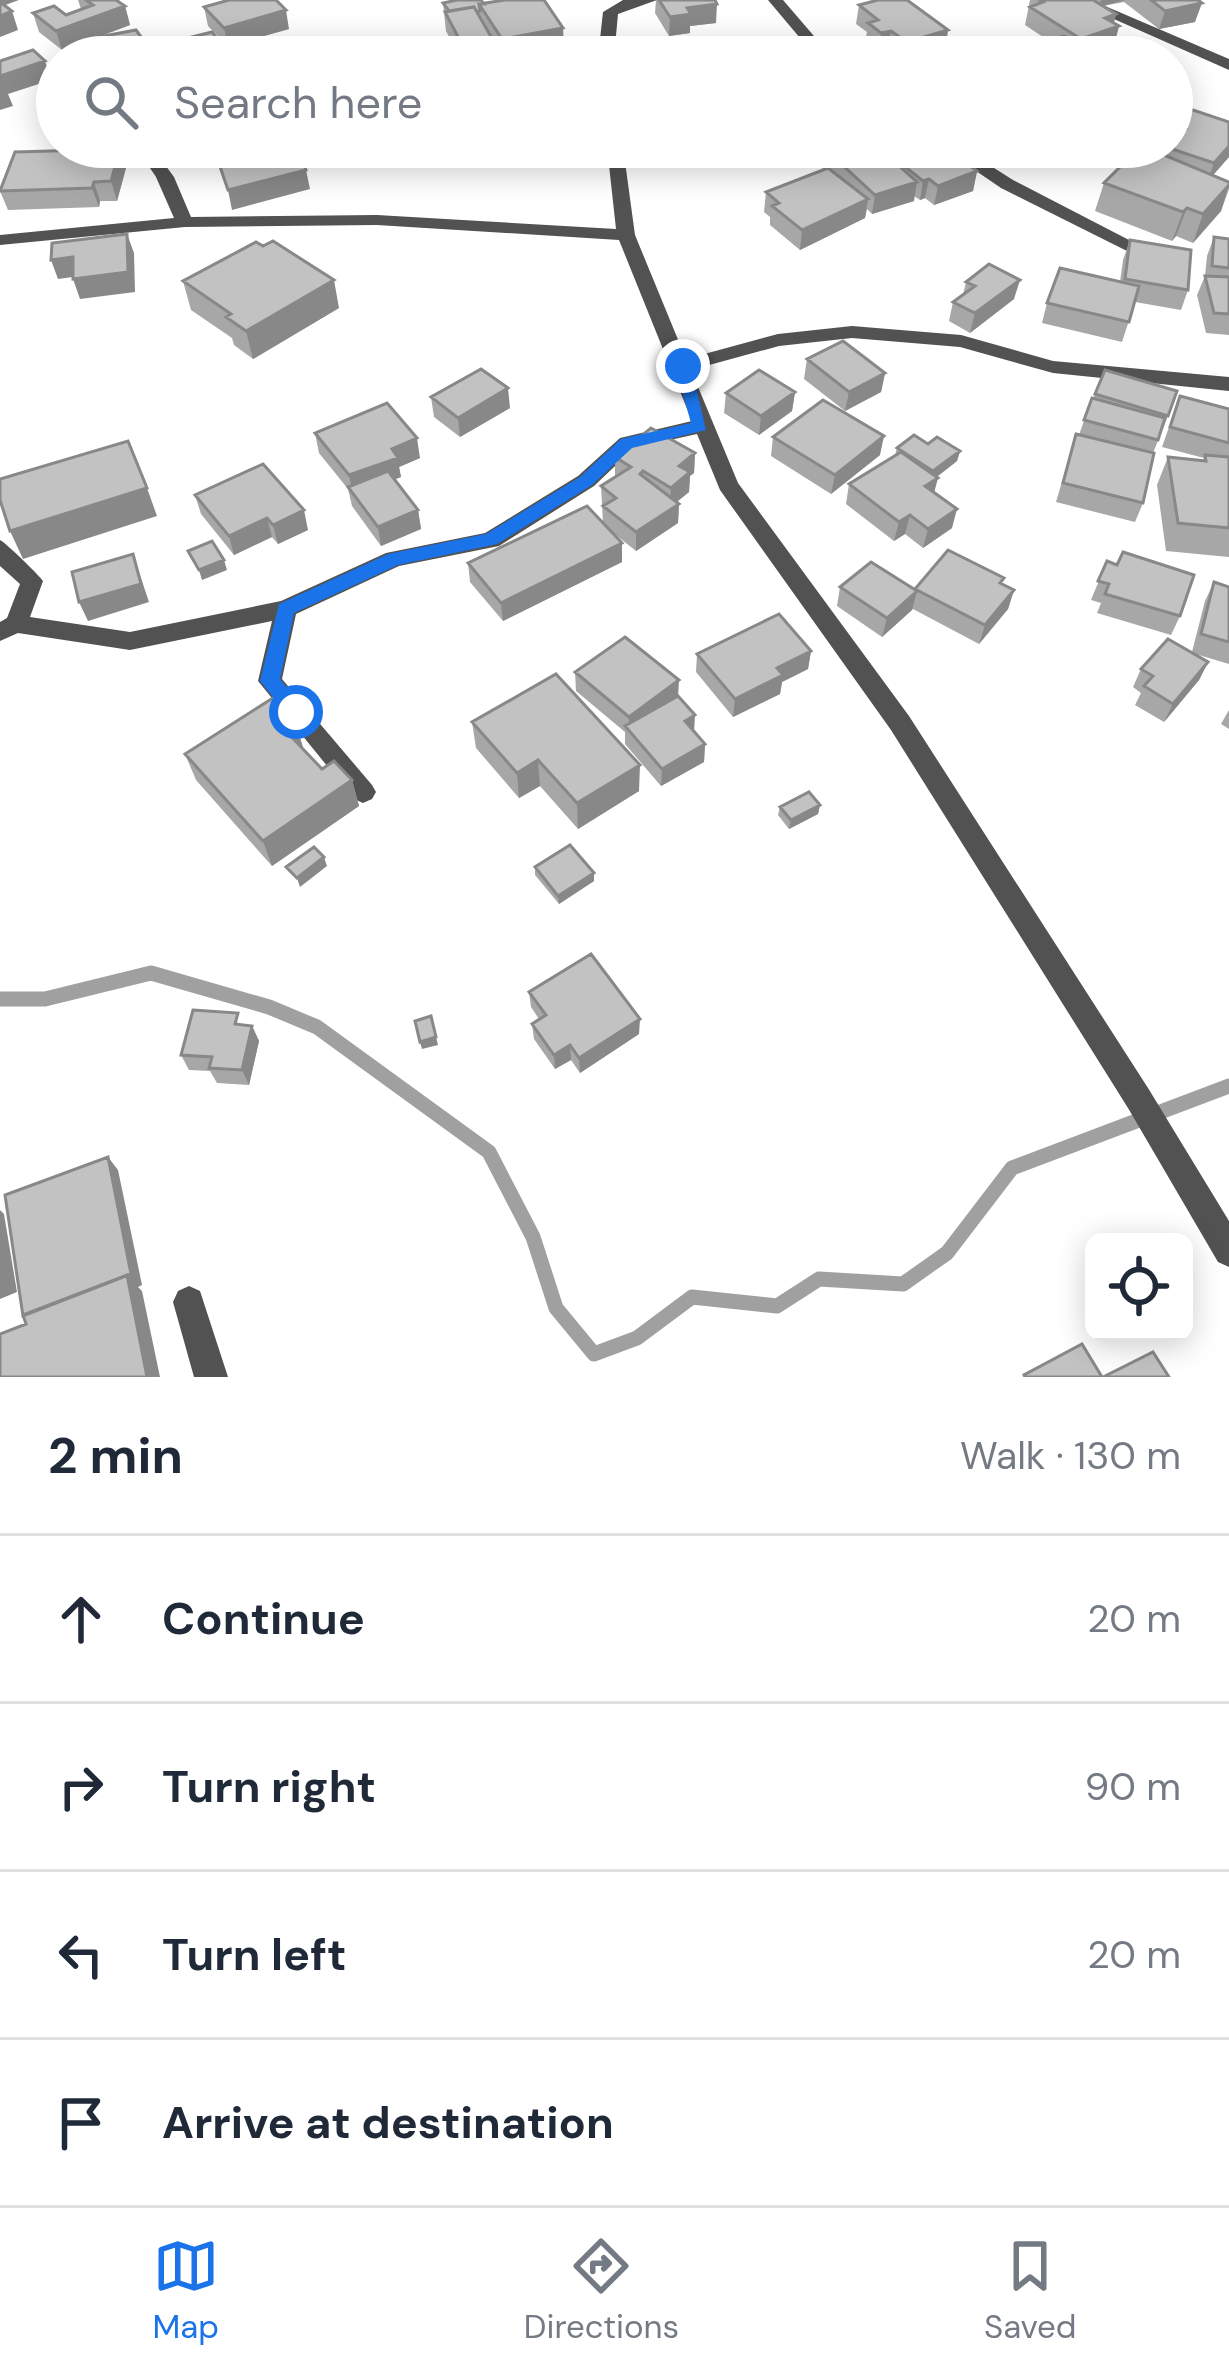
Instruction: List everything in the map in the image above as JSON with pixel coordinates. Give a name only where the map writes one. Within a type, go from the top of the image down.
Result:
[{"type":"street","points":[[608,36],[611,12],[633,1],[650,0]]},
{"type":"street","points":[[776,0],[806,36]]},
{"type":"street","points":[[1078,0],[1162,36]]},
{"type":"street","points":[[1193,50],[1229,65]]},
{"type":"street","points":[[158,168],[185,222]]},
{"type":"street","points":[[618,168],[626,235],[683,366],[700,426],[728,485],[900,723],[1138,1098],[1229,1251]]},
{"type":"street","points":[[982,168],[1149,255]]},
{"type":"street","points":[[0,240],[185,222],[377,220],[626,235]]},
{"type":"street","points":[[683,366],[778,340],[852,332],[961,341],[1053,367],[1229,384]]},
{"type":"street","points":[[0,548],[14,569],[32,581],[8,628],[130,641],[286,609],[394,559],[490,540],[586,481],[627,443],[700,426]]},
{"type":"street","points":[[286,609],[270,681],[363,792]]},
{"type":"street","points":[[189,1302],[211,1377]]},
{"type":"building","points":[[86,0],[116,0],[125,6],[56,31],[33,13],[54,6],[66,15],[93,5]]},
{"type":"building","points":[[229,0],[276,0],[286,10],[224,28],[204,7]]},
{"type":"building","points":[[544,0],[563,28],[500,36],[479,4]]},
{"type":"building","points":[[659,0],[715,0],[717,4],[687,8],[691,14],[670,17]]},
{"type":"building","points":[[907,0],[948,30],[928,36],[881,33],[868,23],[878,20],[859,5]]},
{"type":"building","points":[[1039,0],[1093,0],[1116,14],[1105,18],[1119,26],[1076,36],[1030,7],[1043,2]]},
{"type":"building","points":[[1151,0],[1198,0],[1202,3],[1165,11]]},
{"type":"building","points":[[443,3],[484,4],[479,4],[477,12],[474,7],[449,11]]},
{"type":"building","points":[[474,7],[491,36],[458,36],[445,12]]},
{"type":"building","points":[[136,30],[140,36],[104,36]]},
{"type":"building","points":[[36,53],[36,64],[0,76],[0,61]]},
{"type":"building","points":[[1193,110],[1229,122],[1229,146],[1214,163],[1193,156]]},
{"type":"building","points":[[36,151],[36,168],[115,168],[111,181],[94,182],[92,188],[0,191],[15,152]]},
{"type":"building","points":[[1193,167],[1229,185],[1203,214],[1187,208],[1183,212],[1104,183],[1119,168]]},
{"type":"building","points":[[220,168],[306,170],[228,190]]},
{"type":"building","points":[[828,168],[868,199],[802,230],[772,206],[779,203],[766,192]]},
{"type":"building","points":[[846,168],[901,168],[917,182],[875,195]]},
{"type":"building","points":[[907,168],[977,171],[938,186],[929,179],[923,181]]},
{"type":"building","points":[[127,234],[128,272],[73,279],[73,257],[51,260],[52,243]]},
{"type":"building","points":[[1214,237],[1229,239],[1229,268],[1212,266]]},
{"type":"building","points":[[1130,240],[1191,250],[1188,290],[1125,279]]},
{"type":"building","points":[[273,241],[334,280],[246,331],[226,317],[231,314],[183,281],[256,242],[263,246]]},
{"type":"building","points":[[989,264],[1020,280],[975,313],[953,302],[975,286],[966,282]]},
{"type":"building","points":[[1060,268],[1139,286],[1129,322],[1047,303]]},
{"type":"building","points":[[1205,276],[1229,277],[1229,314],[1214,313]]},
{"type":"building","points":[[843,341],[885,373],[849,392],[807,359]]},
{"type":"building","points":[[481,369],[508,388],[458,418],[431,397]]},
{"type":"building","points":[[759,370],[795,392],[761,416],[726,393]]},
{"type":"building","points":[[1105,370],[1177,391],[1168,416],[1095,394]]},
{"type":"building","points":[[1180,396],[1229,409],[1229,443],[1170,427]]},
{"type":"building","points":[[1092,398],[1165,418],[1158,440],[1084,420]]},
{"type":"building","points":[[823,400],[884,436],[835,475],[773,437]]},
{"type":"building","points":[[387,403],[417,438],[392,449],[398,458],[349,475],[315,433]]},
{"type":"building","points":[[651,428],[695,453],[679,466],[690,472],[671,488],[643,471],[640,474],[679,504],[636,532],[603,506],[616,498],[601,486],[631,467],[615,457]]},
{"type":"building","points":[[1076,434],[1154,453],[1143,503],[1063,483]]},
{"type":"building","points":[[914,435],[928,444],[937,437],[960,451],[933,471],[897,448]]},
{"type":"building","points":[[128,441],[147,488],[10,531],[0,500],[0,479]]},
{"type":"building","points":[[901,452],[938,478],[925,486],[957,509],[928,529],[910,515],[899,522],[849,484]]},
{"type":"building","points":[[1205,455],[1229,457],[1229,528],[1178,523],[1168,457],[1206,461]]},
{"type":"building","points":[[263,464],[304,510],[273,525],[267,518],[229,536],[195,495]]},
{"type":"building","points":[[388,471],[418,510],[378,527],[348,487]]},
{"type":"building","points":[[587,506],[622,543],[501,603],[468,563]]},
{"type":"building","points":[[212,541],[224,560],[199,570],[188,551]]},
{"type":"building","points":[[948,550],[1004,578],[1000,583],[1014,590],[985,625],[915,589]]},
{"type":"building","points":[[1123,552],[1194,575],[1180,616],[1105,594],[1109,584],[1098,581],[1107,561],[1117,565]]},
{"type":"building","points":[[133,554],[141,584],[79,602],[72,572]]},
{"type":"building","points":[[871,562],[917,591],[887,618],[840,587]]},
{"type":"building","points":[[1214,582],[1229,587],[1229,642],[1201,634]]},
{"type":"building","points":[[779,614],[811,651],[777,668],[783,675],[735,699],[697,654]]},
{"type":"building","points":[[625,637],[679,680],[629,717],[575,672]]},
{"type":"building","points":[[1168,639],[1208,662],[1173,704],[1144,686],[1153,676],[1141,669]]},
{"type":"building","points":[[556,674],[640,765],[577,803],[538,760],[517,773],[472,722]]},
{"type":"building","points":[[678,696],[695,715],[685,721],[705,744],[662,769],[625,726]]},
{"type":"building","points":[[273,698],[295,721],[283,728],[322,769],[334,761],[352,780],[263,841],[185,754]]},
{"type":"building","points":[[809,792],[820,805],[791,820],[780,807]]},
{"type":"building","points":[[570,845],[594,873],[558,896],[535,867]]},
{"type":"building","points":[[314,847],[324,857],[297,878],[286,867]]},
{"type":"building","points":[[591,954],[640,1019],[579,1058],[570,1045],[554,1055],[532,1024],[546,1015],[529,992]]},
{"type":"building","points":[[193,1010],[238,1013],[235,1024],[252,1026],[242,1070],[209,1068],[212,1057],[181,1055]]},
{"type":"building","points":[[431,1016],[436,1037],[420,1042],[415,1021]]},
{"type":"building","points":[[108,1157],[131,1274],[23,1316],[5,1195]]},
{"type":"building","points":[[127,1275],[147,1377],[0,1377],[0,1334],[26,1324],[23,1315]]},
{"type":"building","points":[[1082,1344],[1102,1377],[1025,1377],[1024,1375]]},
{"type":"building","points":[[1153,1352],[1169,1377],[1103,1377]]},
{"type":"waterway","points":[[0,999],[45,999],[151,973],[269,1007],[317,1027],[489,1152],[533,1237],[556,1308],[594,1354],[637,1338],[692,1297],[777,1306],[819,1279],[903,1284],[947,1253],[1012,1168],[1229,1086]]},
{"type":"route","points":[[296,712],[270,681],[286,609],[394,559],[490,540],[586,481],[627,443],[700,426],[683,366]]}]
